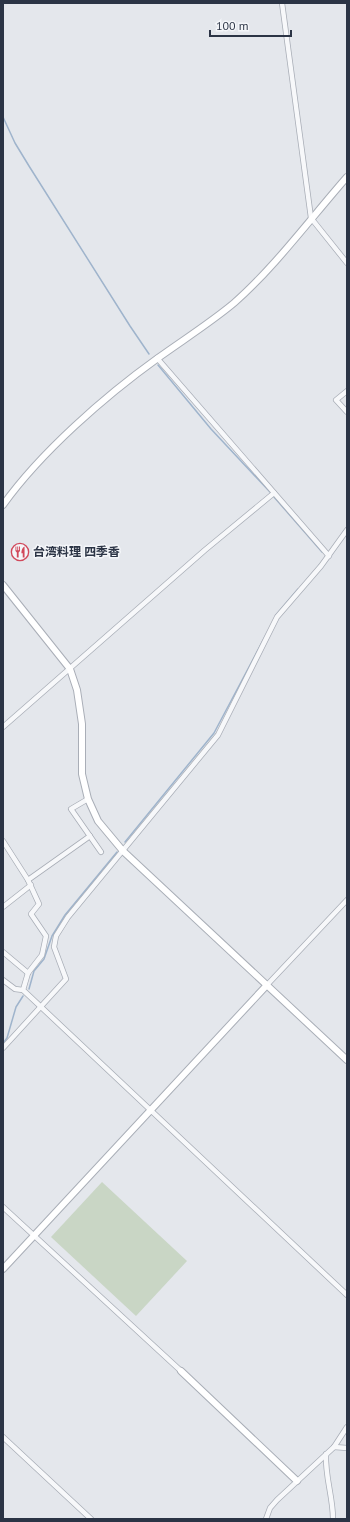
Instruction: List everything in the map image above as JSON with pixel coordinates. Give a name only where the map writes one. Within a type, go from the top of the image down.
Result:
[{"type":"street","points":[[282,3],[311,218],[347,263]]},
{"type":"street","points":[[3,505],[25,478],[69,432],[122,385],[235,302],[281,254],[347,178]]},
{"type":"street","points":[[157,358],[201,411],[329,556]]},
{"type":"street","points":[[347,391],[336,400],[347,412]]},
{"type":"street","points":[[3,727],[205,550],[274,492]]},
{"type":"street","points":[[3,1048],[66,979],[54,946],[56,936],[68,917],[218,735],[277,618],[329,556],[347,530]]},
{"type":"street","points":[[3,585],[70,669],[77,690],[82,724],[82,774],[88,799],[98,821],[123,851],[347,1060]]},
{"type":"street","points":[[88,799],[72,809],[101,852]]},
{"type":"street","points":[[3,907],[30,883],[90,836]]},
{"type":"street","points":[[3,841],[30,883],[39,904],[31,914],[46,936],[42,955],[28,973],[23,990]]},
{"type":"street","points":[[3,1269],[149,1110],[347,900]]},
{"type":"street","points":[[3,952],[28,973]]},
{"type":"street","points":[[3,980],[15,989],[23,990],[347,1295]]},
{"type":"street","points":[[3,1207],[297,1480]]},
{"type":"street","points":[[266,1519],[270,1508],[277,1500],[334,1447],[347,1427]]},
{"type":"street","points":[[3,1437],[91,1519]]},
{"type":"street","points":[[334,1447],[347,1448]]},
{"type":"street","points":[[326,1454],[325,1469],[333,1510],[333,1519]]},
{"type":"green space","points":[[102,1182],[187,1261],[136,1316],[51,1237]]},
{"type":"waterway","points":[[3,117],[15,143],[29,166],[149,354]]},
{"type":"waterway","points":[[158,365],[211,429],[270,492]]},
{"type":"waterway","points":[[274,497],[322,552]]},
{"type":"waterway","points":[[276,615],[298,589]]},
{"type":"waterway","points":[[125,842],[214,733],[267,633]]},
{"type":"waterway","points":[[29,989],[34,971],[44,959],[52,936],[65,915],[117,852]]},
{"type":"waterway","points":[[3,1043],[7,1038],[16,1007],[23,996]]},
{"type":"place","name":"台湾料理 四季香","points":[[20,552]]}]
